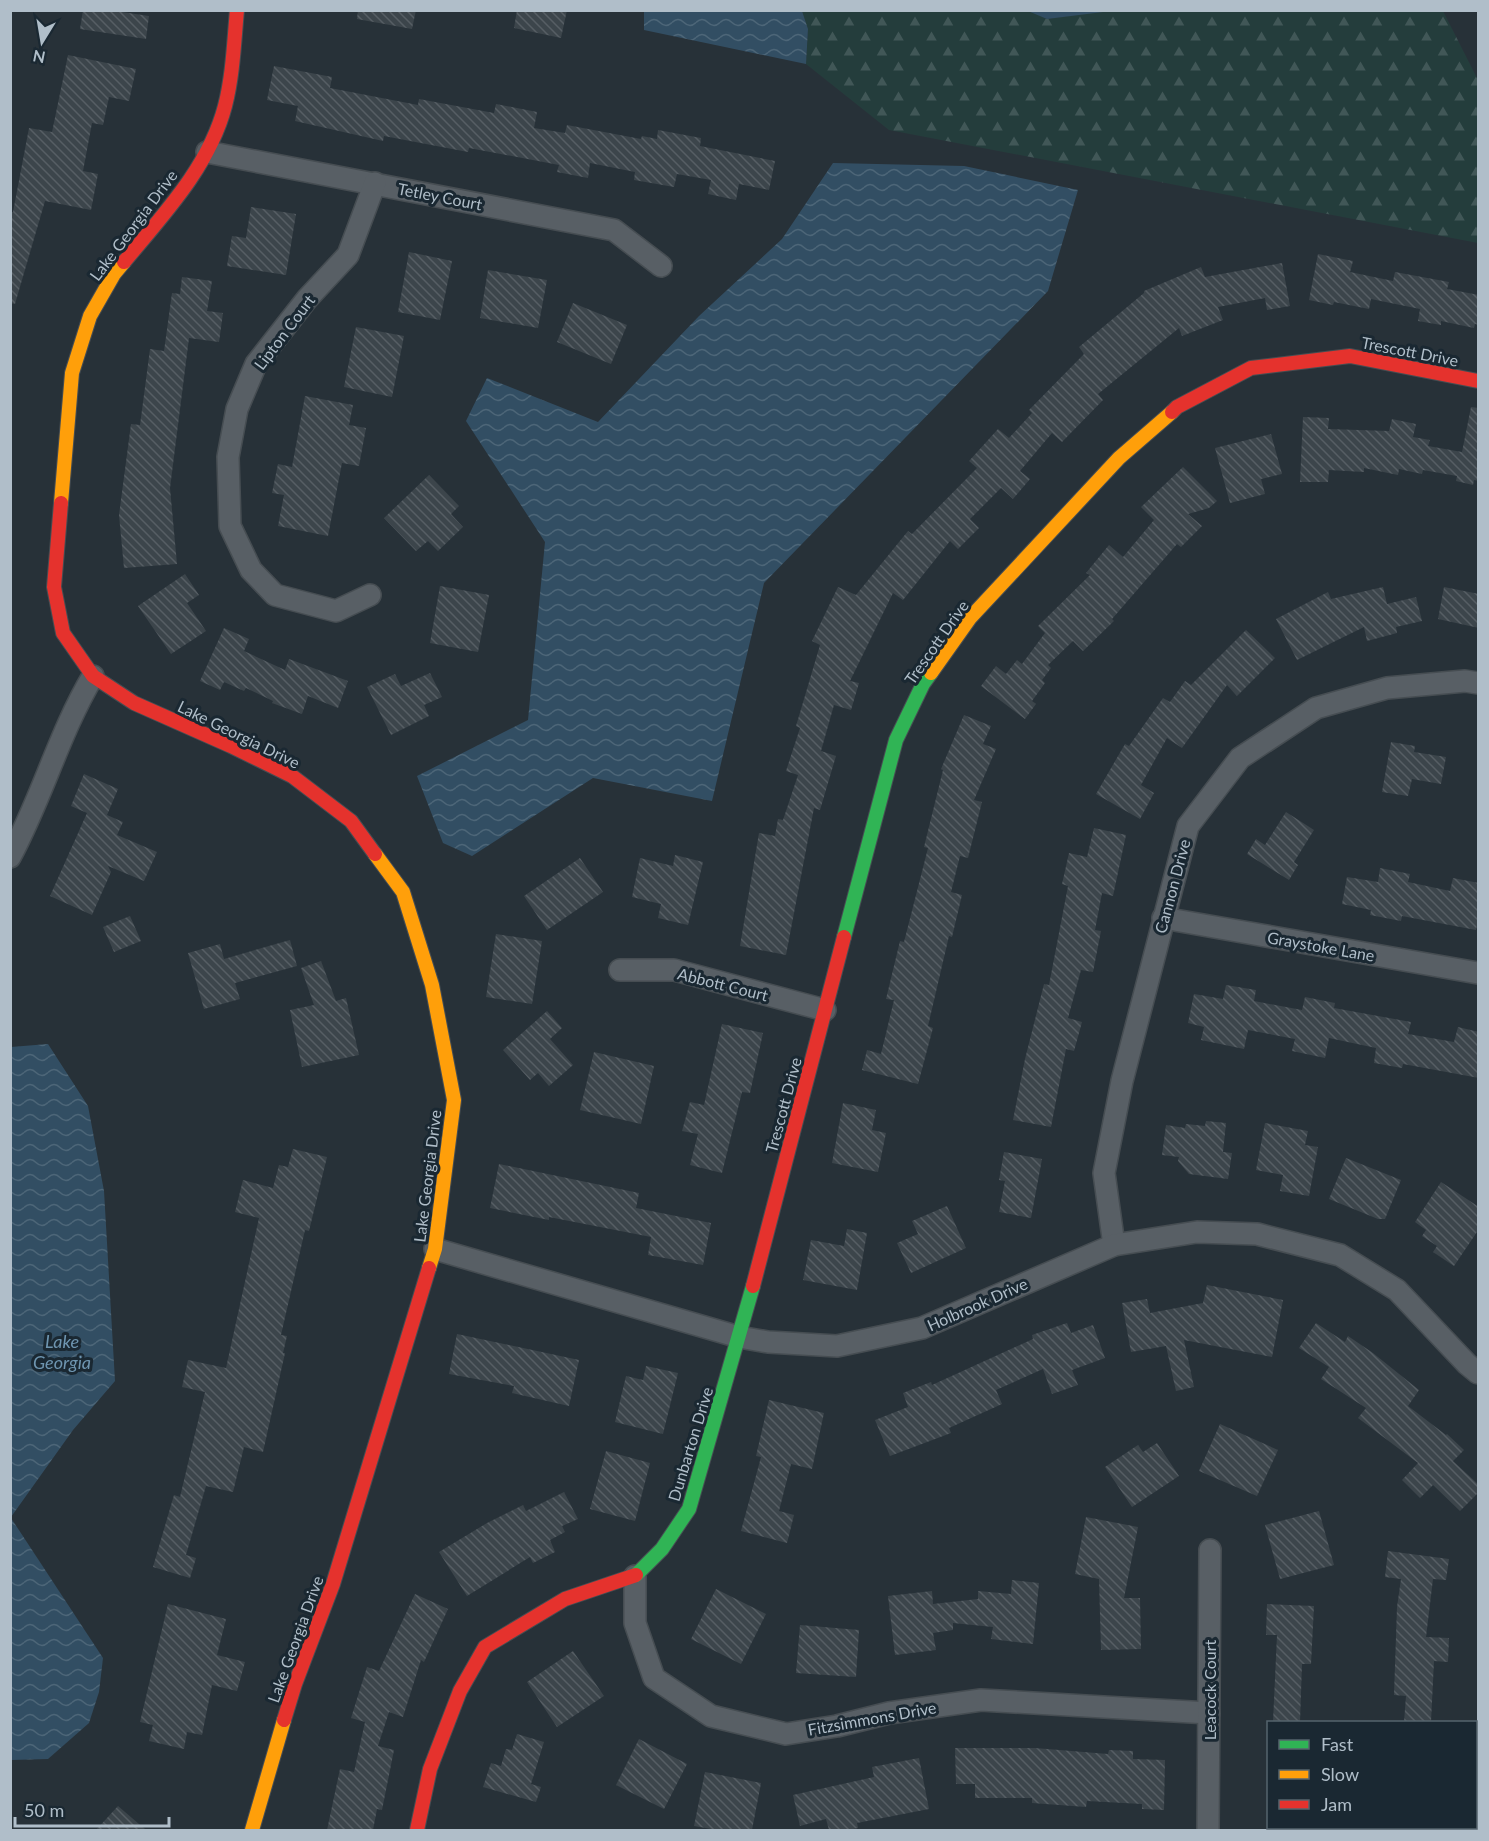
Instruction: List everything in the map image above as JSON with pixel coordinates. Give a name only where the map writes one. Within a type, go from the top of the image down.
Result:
[{"type":"street","name":"Lake Georgia Drive","points":[[237,10],[233,58],[225,106],[207,152],[176,200],[114,274],[90,315],[72,373],[54,587],[63,633],[93,676],[134,703],[292,776],[351,821],[403,892],[432,986],[454,1100],[435,1249],[333,1584],[295,1684],[252,1830]]},
{"type":"street","name":"Tetley Court","points":[[207,152],[614,230],[662,266]]},
{"type":"street","name":"Lipton Court","points":[[370,595],[336,611],[275,595],[251,570],[230,526],[228,457],[237,409],[256,364],[307,298],[348,255],[375,183]]},
{"type":"street","name":"Trescott Drive","points":[[739,1337],[897,740],[923,684],[970,618],[1119,458],[1177,407],[1251,368],[1350,356],[1479,381]]},
{"type":"street","points":[[10,857],[29,822],[66,727],[93,676]]},
{"type":"street","name":"Cannon Drive","points":[[1114,1245],[1104,1173],[1122,1081],[1188,826],[1240,758],[1316,708],[1386,688],[1465,681],[1479,683]]},
{"type":"street","name":"Graystoke Lane","points":[[1163,918],[1479,973]]},
{"type":"street","name":"Abbott Court","points":[[620,970],[674,970],[825,1010]]},
{"type":"street","name":"Holbrook Drive","points":[[435,1249],[739,1337],[768,1342],[837,1346],[922,1328],[1114,1245],[1197,1232],[1257,1234],[1340,1255],[1397,1290],[1467,1364],[1479,1373]]},
{"type":"street","name":"Dunbarton Drive","points":[[417,1830],[430,1769],[460,1690],[484,1647],[565,1599],[634,1576],[663,1549],[689,1509],[739,1337]]},
{"type":"street","name":"Leacock Court","points":[[1208,1830],[1210,1550]]},
{"type":"street","name":"Fitzsimmons Drive","points":[[634,1576],[635,1623],[654,1678],[711,1716],[786,1734],[837,1726],[889,1713],[981,1700],[1209,1713]]},
{"type":"green space","points":[[1028,10],[1047,19],[1111,10],[1443,11],[1478,80],[1478,243],[889,130],[806,64],[808,29],[802,11]]},
{"type":"water","points":[[644,11],[802,11],[808,29],[806,64],[644,30]]},
{"type":"water","points":[[1028,11],[1111,11],[1047,19]]},
{"type":"water","points":[[833,163],[964,166],[1078,190],[1048,291],[764,583],[712,801],[593,778],[472,856],[443,843],[417,776],[528,720],[545,542],[466,421],[487,378],[598,422],[699,316],[782,239]]},
{"type":"water","name":"Lake Georgia","points":[[48,1044],[88,1106],[104,1191],[115,1381],[73,1430],[11,1517],[11,1047]]},
{"type":"water","points":[[11,1518],[103,1658],[99,1692],[89,1723],[48,1759],[11,1760]]},
{"type":"building","points":[[83,10],[122,10],[122,12],[149,16],[146,39],[80,29]]},
{"type":"building","points":[[358,10],[416,10],[412,29],[357,19]]},
{"type":"building","points":[[517,10],[567,10],[561,38],[514,28]]},
{"type":"building","points":[[68,55],[136,69],[129,101],[109,97],[103,125],[92,123],[83,171],[98,174],[91,210],[45,201],[15,304],[10,303],[10,212],[13,212],[29,128],[52,132]]},
{"type":"building","points":[[274,66],[332,77],[330,88],[418,105],[419,99],[494,113],[496,104],[537,112],[534,128],[565,133],[567,125],[641,139],[642,136],[657,139],[658,130],[701,138],[700,146],[775,161],[769,190],[739,184],[736,200],[708,194],[711,180],[677,174],[674,187],[634,180],[635,172],[590,163],[588,178],[557,172],[559,165],[469,148],[468,152],[384,136],[383,141],[295,121],[298,106],[267,100]]},
{"type":"building","points":[[251,207],[296,214],[286,275],[227,266],[232,236],[246,238]]},
{"type":"building","points":[[409,252],[452,261],[440,320],[398,312]]},
{"type":"building","points":[[1318,254],[1353,261],[1350,272],[1393,281],[1395,272],[1449,282],[1447,289],[1479,295],[1479,325],[1475,324],[1474,328],[1441,321],[1441,325],[1418,321],[1420,309],[1371,299],[1369,309],[1309,300]]},
{"type":"building","points":[[1282,263],[1290,306],[1267,310],[1265,298],[1218,307],[1223,320],[1182,336],[1179,328],[1098,394],[1103,400],[1062,442],[1052,433],[1020,471],[1030,479],[1013,499],[1001,488],[970,519],[979,528],[958,549],[950,541],[903,600],[893,593],[850,681],[859,683],[851,710],[834,705],[821,751],[836,756],[820,810],[814,808],[786,955],[740,946],[759,833],[775,836],[778,819],[783,820],[798,775],[786,771],[800,728],[796,726],[820,645],[812,641],[838,587],[856,595],[908,531],[912,534],[977,468],[969,461],[998,429],[1009,438],[1032,413],[1029,410],[1084,354],[1079,347],[1144,291],[1201,267],[1205,277]]},
{"type":"building","points":[[488,270],[547,280],[538,328],[480,318]]},
{"type":"building","points":[[182,277],[212,281],[207,311],[223,313],[219,342],[189,338],[170,488],[177,564],[124,568],[119,515],[131,424],[140,425],[150,349],[164,351],[172,293],[180,294]]},
{"type":"building","points":[[573,303],[627,325],[611,364],[557,342]]},
{"type":"building","points":[[356,327],[404,336],[392,397],[344,387]]},
{"type":"building","points":[[305,396],[353,405],[349,425],[366,428],[359,466],[342,463],[328,536],[278,526],[284,495],[272,493],[278,464],[292,467]]},
{"type":"building","points":[[1471,407],[1479,408],[1479,481],[1474,480],[1473,485],[1456,481],[1457,476],[1423,470],[1422,474],[1399,469],[1398,475],[1364,468],[1364,472],[1329,470],[1328,482],[1300,482],[1303,417],[1329,418],[1328,429],[1389,431],[1392,419],[1416,424],[1413,437],[1430,440],[1428,446],[1462,452]]},
{"type":"building","points":[[1271,434],[1282,474],[1261,479],[1265,494],[1230,503],[1215,448]]},
{"type":"building","points":[[1183,467],[1217,501],[1209,508],[1188,514],[1202,526],[1181,547],[1177,544],[1112,619],[1114,621],[1083,651],[1073,641],[1048,665],[1051,668],[1042,680],[1045,683],[1032,701],[1036,704],[1025,719],[981,686],[996,666],[1006,674],[1017,660],[1022,664],[1045,633],[1038,626],[1090,575],[1086,573],[1109,545],[1123,557],[1154,520],[1141,507]]},
{"type":"building","points":[[429,475],[459,506],[451,514],[463,527],[438,551],[428,541],[416,551],[384,518]]},
{"type":"building","points":[[185,574],[199,595],[187,603],[206,631],[171,654],[138,606]]},
{"type":"building","points":[[440,586],[489,595],[478,652],[430,643]]},
{"type":"building","points":[[1383,587],[1387,604],[1416,597],[1422,621],[1396,627],[1397,633],[1367,641],[1364,627],[1297,660],[1276,619],[1328,592],[1331,599]]},
{"type":"building","points":[[1444,587],[1479,594],[1479,628],[1438,619]]},
{"type":"building","points":[[224,628],[249,639],[244,651],[285,670],[289,659],[348,681],[338,708],[308,696],[302,714],[272,703],[273,701],[246,688],[244,691],[224,682],[220,690],[200,681]]},
{"type":"building","points":[[1246,630],[1275,658],[1237,696],[1227,685],[1182,748],[1167,738],[1141,785],[1154,793],[1140,819],[1096,794],[1125,744],[1129,746],[1163,698],[1170,702],[1185,681],[1191,685]]},
{"type":"building","points":[[430,673],[442,697],[424,705],[429,716],[391,735],[367,687],[395,674],[401,686]]},
{"type":"building","points":[[964,715],[991,726],[983,744],[996,749],[974,800],[982,802],[968,858],[960,856],[951,892],[962,895],[952,937],[949,936],[928,1026],[933,1028],[918,1084],[862,1070],[867,1050],[881,1054],[894,1000],[886,999],[900,941],[904,942],[928,848],[924,847],[943,770],[941,769]]},
{"type":"building","points":[[1391,742],[1415,746],[1414,752],[1446,757],[1441,784],[1412,779],[1408,796],[1382,792]]},
{"type":"building","points":[[84,774],[118,789],[107,815],[123,822],[117,835],[157,852],[144,881],[108,866],[111,872],[92,915],[50,896],[87,813],[71,806]]},
{"type":"building","points":[[1286,812],[1314,830],[1294,862],[1298,865],[1289,880],[1247,854],[1256,839],[1265,845]]},
{"type":"building","points":[[1094,828],[1126,835],[1113,896],[1102,893],[1095,930],[1101,931],[1093,972],[1081,970],[1068,1018],[1082,1022],[1074,1051],[1066,1049],[1051,1127],[1013,1120],[1025,1059],[1044,984],[1049,985],[1068,886],[1062,884],[1069,853],[1087,857]]},
{"type":"building","points":[[675,855],[703,862],[688,925],[658,918],[661,904],[632,897],[640,858],[673,866]]},
{"type":"building","points":[[580,858],[603,892],[547,930],[524,896]]},
{"type":"building","points":[[1380,868],[1410,874],[1408,882],[1450,891],[1453,878],[1479,883],[1479,917],[1476,930],[1402,916],[1401,921],[1370,915],[1371,910],[1342,904],[1347,877],[1378,882]]},
{"type":"building","points":[[130,916],[141,941],[114,952],[103,927]]},
{"type":"building","points":[[496,934],[542,941],[532,1004],[486,997]]},
{"type":"building","points":[[290,940],[297,966],[235,983],[240,999],[204,1009],[188,953],[220,944],[224,959]]},
{"type":"building","points":[[321,961],[336,1001],[346,998],[359,1055],[302,1067],[290,1010],[314,1005],[301,968]]},
{"type":"building","points":[[1226,985],[1256,990],[1254,1001],[1302,1010],[1305,997],[1335,1003],[1334,1008],[1411,1022],[1408,1034],[1454,1042],[1458,1027],[1479,1032],[1479,1078],[1403,1064],[1402,1068],[1374,1063],[1376,1048],[1329,1038],[1325,1058],[1292,1051],[1295,1039],[1248,1030],[1244,1049],[1201,1040],[1204,1027],[1188,1023],[1194,994],[1223,999]]},
{"type":"building","points":[[547,1011],[562,1028],[550,1039],[573,1065],[549,1086],[538,1073],[530,1080],[503,1050]]},
{"type":"building","points":[[722,1024],[763,1033],[750,1093],[742,1092],[722,1173],[690,1165],[698,1134],[682,1131],[690,1102],[704,1105]]},
{"type":"building","points":[[594,1052],[654,1066],[641,1124],[580,1110]]},
{"type":"building","points":[[843,1103],[876,1110],[872,1130],[886,1133],[878,1172],[832,1163]]},
{"type":"building","points":[[1206,1121],[1226,1123],[1223,1152],[1232,1153],[1228,1179],[1189,1174],[1178,1161],[1179,1157],[1162,1155],[1166,1125],[1185,1128],[1186,1124],[1205,1126]]},
{"type":"building","points":[[1265,1123],[1308,1131],[1305,1145],[1318,1147],[1309,1196],[1280,1191],[1283,1175],[1256,1170]]},
{"type":"building","points":[[293,1149],[327,1157],[309,1231],[305,1230],[281,1335],[287,1336],[283,1353],[285,1353],[263,1452],[244,1447],[233,1492],[206,1486],[186,1555],[196,1558],[190,1578],[153,1567],[174,1495],[180,1497],[205,1392],[182,1387],[188,1360],[226,1368],[259,1218],[235,1212],[243,1180],[273,1188],[279,1165],[288,1167]]},
{"type":"building","points":[[1004,1152],[1042,1159],[1031,1218],[999,1212],[1005,1181],[999,1180]]},
{"type":"building","points":[[1346,1158],[1401,1180],[1385,1219],[1378,1219],[1329,1199]]},
{"type":"building","points":[[499,1164],[639,1193],[636,1208],[711,1223],[703,1265],[648,1255],[651,1237],[490,1208]]},
{"type":"building","points":[[1441,1182],[1479,1207],[1479,1229],[1454,1266],[1433,1252],[1437,1246],[1422,1236],[1426,1230],[1415,1222]]},
{"type":"building","points":[[947,1206],[966,1248],[911,1273],[897,1243],[918,1234],[912,1221]]},
{"type":"building","points":[[847,1229],[867,1233],[857,1290],[803,1280],[811,1240],[844,1246]]},
{"type":"building","points":[[1207,1285],[1283,1300],[1272,1357],[1184,1340],[1194,1387],[1176,1391],[1166,1346],[1131,1352],[1122,1303],[1147,1299],[1150,1313],[1203,1303]]},
{"type":"building","points":[[1067,1323],[1071,1333],[1093,1325],[1105,1358],[1072,1370],[1078,1385],[1052,1394],[1043,1369],[996,1390],[1002,1404],[949,1428],[951,1433],[890,1456],[875,1420],[908,1407],[903,1393],[931,1382],[932,1385],[1033,1339],[1032,1335]]},
{"type":"building","points":[[1316,1323],[1345,1342],[1348,1336],[1419,1390],[1408,1406],[1447,1434],[1464,1450],[1453,1461],[1479,1485],[1479,1492],[1460,1511],[1433,1485],[1420,1498],[1402,1480],[1418,1463],[1358,1418],[1366,1408],[1321,1379],[1329,1367],[1299,1348]]},
{"type":"building","points":[[457,1334],[579,1360],[569,1406],[512,1393],[514,1386],[449,1374]]},
{"type":"building","points":[[646,1366],[678,1373],[663,1434],[615,1422],[626,1376],[643,1380]]},
{"type":"building","points":[[769,1400],[824,1413],[812,1469],[791,1464],[779,1511],[794,1515],[787,1543],[741,1531],[761,1457],[756,1456]]},
{"type":"building","points":[[1220,1424],[1278,1450],[1257,1496],[1199,1471]]},
{"type":"building","points":[[1157,1443],[1179,1476],[1132,1507],[1105,1467],[1138,1445],[1143,1452]]},
{"type":"building","points":[[606,1451],[650,1463],[635,1521],[590,1509]]},
{"type":"building","points":[[564,1492],[578,1519],[562,1526],[565,1532],[550,1540],[555,1552],[533,1563],[530,1557],[467,1596],[439,1552],[487,1523],[523,1505],[526,1511]]},
{"type":"building","points":[[1319,1511],[1334,1565],[1280,1579],[1265,1525]]},
{"type":"building","points":[[1086,1517],[1138,1527],[1124,1598],[1140,1598],[1141,1649],[1101,1650],[1099,1579],[1075,1574]]},
{"type":"building","points":[[1388,1551],[1449,1559],[1446,1580],[1433,1579],[1426,1637],[1449,1638],[1448,1662],[1434,1661],[1431,1721],[1404,1721],[1406,1696],[1394,1695],[1397,1607],[1401,1579],[1385,1577]]},
{"type":"building","points":[[1012,1580],[1039,1583],[1033,1644],[991,1639],[993,1627],[953,1623],[953,1630],[933,1633],[936,1650],[895,1655],[888,1596],[932,1591],[933,1604],[978,1599],[978,1591],[1011,1594]]},
{"type":"building","points":[[716,1589],[766,1614],[741,1664],[691,1639]]},
{"type":"building","points":[[415,1594],[448,1609],[424,1662],[421,1660],[403,1717],[389,1712],[378,1746],[394,1750],[382,1810],[377,1809],[373,1830],[327,1830],[340,1769],[354,1772],[365,1722],[351,1718],[367,1667],[379,1671]]},
{"type":"building","points":[[168,1604],[226,1619],[217,1655],[245,1662],[237,1691],[212,1685],[202,1735],[187,1732],[184,1749],[149,1741],[153,1725],[140,1722]]},
{"type":"building","points":[[1267,1604],[1314,1606],[1311,1664],[1302,1664],[1300,1721],[1273,1721],[1277,1635],[1266,1635]]},
{"type":"building","points":[[800,1625],[859,1630],[856,1677],[796,1673]]},
{"type":"building","points":[[573,1651],[604,1696],[557,1727],[527,1682]]},
{"type":"building","points":[[517,1734],[544,1742],[531,1784],[541,1787],[536,1802],[483,1787],[491,1763],[501,1766],[506,1749],[512,1750]]},
{"type":"building","points":[[639,1739],[687,1764],[664,1809],[616,1785]]},
{"type":"building","points":[[955,1748],[1035,1748],[1108,1754],[1109,1750],[1133,1751],[1133,1759],[1165,1760],[1164,1810],[1142,1809],[1142,1804],[1087,1801],[1086,1807],[1032,1803],[1032,1798],[975,1798],[975,1784],[956,1784]]},
{"type":"building","points":[[919,1758],[929,1809],[857,1823],[858,1828],[849,1830],[829,1830],[826,1819],[800,1826],[793,1795],[874,1777],[872,1767]]},
{"type":"building","points":[[705,1772],[761,1783],[752,1830],[717,1830],[694,1826]]},
{"type":"building","points":[[118,1806],[146,1830],[96,1830]]},
{"type":"traffic: fast","points":[[844,937],[896,740],[923,684],[931,673]]},
{"type":"traffic: fast","points":[[636,1575],[662,1549],[689,1509],[753,1286]]},
{"type":"traffic: slow","points":[[61,503],[72,373],[90,316],[114,274],[124,262]]},
{"type":"traffic: slow","points":[[931,673],[970,618],[1119,458],[1172,412]]},
{"type":"traffic: slow","points":[[375,854],[403,892],[432,985],[454,1100],[435,1249],[429,1268]]},
{"type":"traffic: slow","points":[[252,1830],[284,1720]]},
{"type":"traffic: jam","points":[[124,262],[183,189],[208,150],[218,128],[230,82],[237,10]]},
{"type":"traffic: jam","points":[[1172,412],[1177,407],[1251,368],[1350,356],[1478,381]]},
{"type":"traffic: jam","points":[[61,503],[54,587],[63,633],[93,676],[134,703],[292,776],[351,821],[375,854]]},
{"type":"traffic: jam","points":[[753,1286],[844,937]]},
{"type":"traffic: jam","points":[[284,1720],[295,1684],[333,1584],[429,1268]]},
{"type":"traffic: jam","points":[[417,1830],[430,1769],[460,1691],[485,1647],[565,1599],[636,1575]]}]
